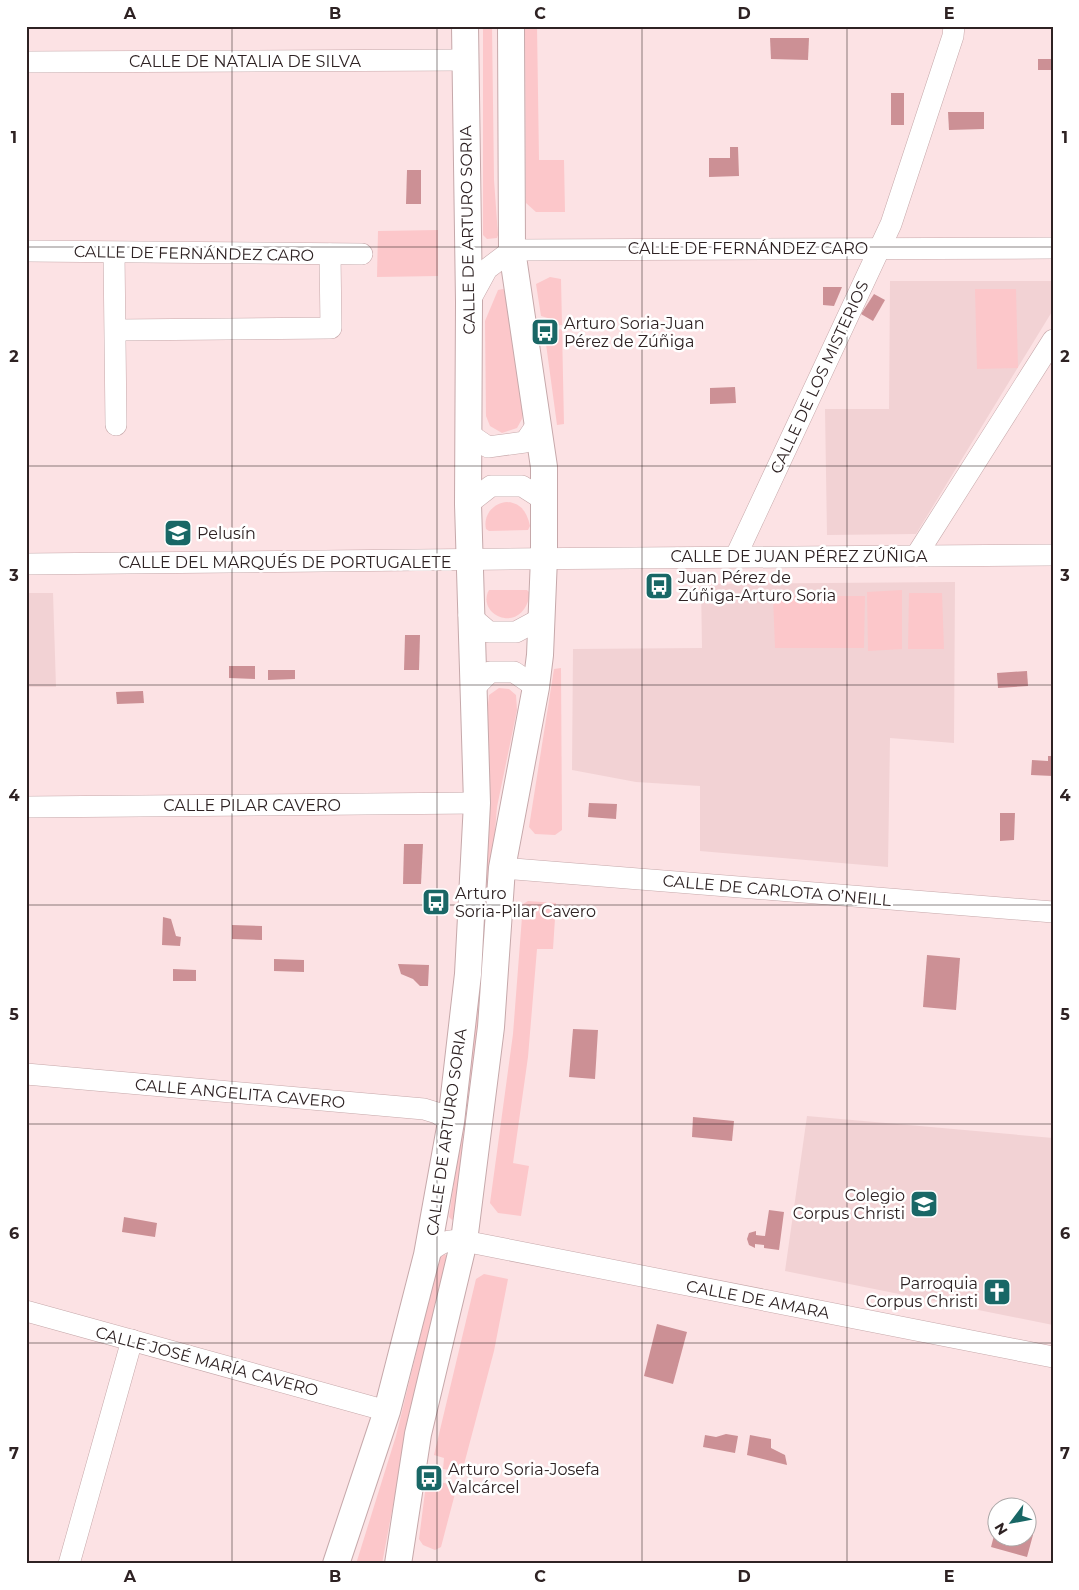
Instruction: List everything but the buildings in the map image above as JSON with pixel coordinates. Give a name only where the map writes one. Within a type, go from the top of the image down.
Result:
[{"type":"main road","name":"CALLE DE ARTURO SORIA","points":[[336,1564],[387,1411],[427,1255],[450,1122],[468,974],[477,803],[468,504],[469,302],[465,26]]},
{"type":"main road","name":"CALLE DE ARTURO SORIA","points":[[398,1564],[418,1434],[464,1241],[491,1027],[502,868],[536,687],[542,618],[544,467],[512,250],[511,26]]},
{"type":"street","name":"CALLE DE LOS MISTERIOS","points":[[736,556],[892,224],[953,36],[954,26]]},
{"type":"street","name":"CALLE DE NATALIA DE SILVA","points":[[26,62],[465,60]]},
{"type":"street","name":"CALLE DE FERNÁNDEZ CARO","points":[[512,250],[880,247],[1053,248]]},
{"type":"street","points":[[469,302],[487,269],[512,250]]},
{"type":"street","name":"CALLE DE FERNÁNDEZ CARO","points":[[26,251],[362,254]]},
{"type":"street","points":[[114,253],[117,330],[116,425]]},
{"type":"street","points":[[117,330],[331,328],[330,254]]},
{"type":"street","points":[[916,556],[1053,340]]},
{"type":"street","points":[[469,434],[488,446],[525,442],[538,423]]},
{"type":"street","points":[[468,504],[491,486],[522,486],[544,500]]},
{"type":"street","name":"CALLE DE JUAN PÉREZ ZÚÑIGA","points":[[544,558],[1053,555]]},
{"type":"street","name":"CALLE DEL MARQUÉS DE PORTUGALETE","points":[[26,564],[469,561],[544,558]]},
{"type":"street","points":[[470,615],[489,632],[516,632],[542,618]]},
{"type":"street","points":[[474,688],[490,672],[514,672],[536,687]]},
{"type":"street","name":"CALLE PILAR CAVERO","points":[[26,807],[477,803]]},
{"type":"street","name":"CALLE DE CARLOTA O’NEILL","points":[[502,868],[1053,912]]},
{"type":"street","name":"CALLE ANGELITA CAVERO","points":[[26,1074],[424,1109],[438,1113],[450,1122]]},
{"type":"street","name":"CALLE DE AMARA","points":[[427,1255],[435,1246],[445,1241],[464,1241],[1053,1357]]},
{"type":"street","name":"CALLE JOSÉ MARÍA CAVERO","points":[[26,1311],[387,1411]]},
{"type":"street","points":[[69,1564],[132,1340]]},
{"type":"shaded area","points":[[483,26],[492,26],[494,180],[498,235],[497,238],[487,239],[483,235]]},
{"type":"shaded area","points":[[525,26],[537,26],[539,160],[564,160],[565,212],[536,212],[526,203]]},
{"type":"shaded area","points":[[770,38],[809,38],[808,60],[771,59]]},
{"type":"shaded area","points":[[1038,59],[1053,59],[1053,70],[1038,70]]},
{"type":"shaded area","points":[[891,93],[904,93],[904,125],[891,125]]},
{"type":"shaded area","points":[[948,112],[984,112],[984,129],[949,130]]},
{"type":"shaded area","points":[[730,147],[738,147],[739,176],[709,177],[709,158],[730,158]]},
{"type":"shaded area","points":[[407,170],[421,170],[421,204],[406,204]]},
{"type":"shaded area","points":[[438,230],[438,276],[377,277],[378,231]]},
{"type":"shaded area","points":[[550,277],[561,279],[562,325],[551,326],[551,319],[541,316],[536,284]]},
{"type":"shaded area","points":[[890,281],[1053,281],[1053,310],[916,534],[827,535],[825,409],[889,409]]},
{"type":"shaded area","points":[[823,287],[842,287],[834,306],[823,305]]},
{"type":"shaded area","points":[[503,289],[506,291],[523,413],[517,428],[502,433],[490,426],[486,416],[485,321],[498,290]]},
{"type":"shaded area","points":[[975,289],[1016,289],[1018,368],[977,369]]},
{"type":"shaded area","points":[[874,294],[885,300],[873,321],[861,314]]},
{"type":"shaded area","points":[[562,329],[564,424],[557,425],[546,344],[554,342],[551,331]]},
{"type":"shaded area","points":[[735,387],[736,403],[710,404],[710,388]]},
{"type":"shaded area","points":[[507,502],[516,504],[523,509],[529,521],[530,526],[528,530],[489,531],[486,529],[486,519],[493,507]]},
{"type":"shaded area","points":[[955,582],[954,743],[890,738],[888,867],[700,851],[700,786],[636,782],[572,770],[573,649],[702,648],[701,584]]},
{"type":"shaded area","points":[[489,590],[527,590],[530,593],[526,607],[519,615],[510,618],[494,614],[486,599]]},
{"type":"shaded area","points":[[902,590],[902,649],[868,651],[867,592]]},
{"type":"shaded area","points":[[26,593],[53,593],[56,687],[26,687]]},
{"type":"shaded area","points":[[909,593],[942,593],[944,649],[908,649]]},
{"type":"shaded area","points":[[773,596],[865,596],[864,648],[775,648]]},
{"type":"shaded area","points":[[405,635],[420,635],[419,670],[404,670]]},
{"type":"shaded area","points":[[229,666],[255,666],[255,679],[229,678]]},
{"type":"shaded area","points":[[561,668],[562,830],[555,835],[535,834],[529,827],[554,669]]},
{"type":"shaded area","points":[[268,670],[295,670],[295,679],[268,680]]},
{"type":"shaded area","points":[[1027,671],[1028,686],[998,688],[997,673]]},
{"type":"shaded area","points":[[499,688],[509,689],[516,695],[517,710],[497,807],[475,1078],[455,1218],[452,1220],[449,1217],[459,1149],[487,774],[488,704],[489,695]]},
{"type":"shaded area","points":[[143,691],[144,703],[117,704],[116,692]]},
{"type":"shaded area","points":[[1048,756],[1053,756],[1053,776],[1031,775],[1032,760],[1048,761]]},
{"type":"shaded area","points":[[589,803],[617,804],[616,819],[588,817]]},
{"type":"shaded area","points":[[1000,813],[1015,813],[1014,840],[1000,841]]},
{"type":"shaded area","points":[[404,844],[423,844],[421,884],[403,884]]},
{"type":"shaded area","points":[[528,901],[556,903],[553,949],[537,949],[528,1057],[513,1163],[529,1166],[521,1216],[498,1213],[490,1203],[513,1034],[523,904]]},
{"type":"shaded area","points":[[163,917],[171,919],[176,936],[181,937],[180,946],[162,945]]},
{"type":"shaded area","points":[[232,925],[262,926],[262,940],[232,939]]},
{"type":"shaded area","points":[[927,955],[960,958],[956,1010],[923,1007]]},
{"type":"shaded area","points":[[274,959],[304,960],[304,972],[274,971]]},
{"type":"shaded area","points":[[398,964],[429,965],[428,986],[420,986],[413,979],[401,974]]},
{"type":"shaded area","points":[[173,969],[196,970],[196,981],[173,981]]},
{"type":"shaded area","points":[[573,1029],[598,1030],[595,1079],[569,1077]]},
{"type":"shaded area","name":"Colegio Corpus Christi","points":[[807,1116],[1053,1138],[1053,1325],[785,1271]]},
{"type":"shaded area","points":[[693,1117],[734,1121],[732,1141],[692,1137]]},
{"type":"shaded area","points":[[769,1210],[784,1212],[779,1250],[764,1248],[764,1245],[755,1244],[755,1248],[749,1245],[747,1239],[749,1233],[756,1231],[756,1235],[765,1236]]},
{"type":"shaded area","points":[[124,1217],[157,1223],[155,1237],[122,1232]]},
{"type":"shaded area","points":[[443,1253],[447,1256],[406,1436],[382,1564],[356,1564],[396,1436],[440,1255]]},
{"type":"shaded area","points":[[484,1274],[508,1279],[494,1351],[462,1472],[443,1469],[444,1458],[434,1455],[476,1279]]},
{"type":"shaded area","points":[[657,1324],[687,1332],[673,1384],[644,1376]]},
{"type":"shaded area","points":[[726,1434],[738,1436],[735,1453],[703,1447],[705,1435],[716,1437]]},
{"type":"shaded area","points":[[750,1435],[771,1439],[771,1448],[785,1455],[787,1465],[747,1455]]},
{"type":"shaded area","points":[[440,1482],[457,1486],[441,1547],[435,1550],[423,1545],[419,1539],[425,1492],[427,1489],[437,1491]]},
{"type":"shaded area","points":[[995,1548],[1029,1548],[1027,1557]]},
{"type":"place","name":"Arturo Soria-Juan Pérez de Zúñiga","points":[[545,332]]},
{"type":"place","name":"Pelusín","points":[[178,533]]},
{"type":"place","name":"Juan Pérez de Zúñiga-Arturo Soria","points":[[659,586]]},
{"type":"place","name":"Arturo Soria-Pilar Cavero","points":[[436,902]]},
{"type":"place","name":"Colegio Corpus Christi","points":[[924,1204]]},
{"type":"place","name":"Parroquia Corpus Christi","points":[[997,1292]]},
{"type":"place","name":"Arturo Soria-Josefa Valcárcel","points":[[429,1478]]}]
